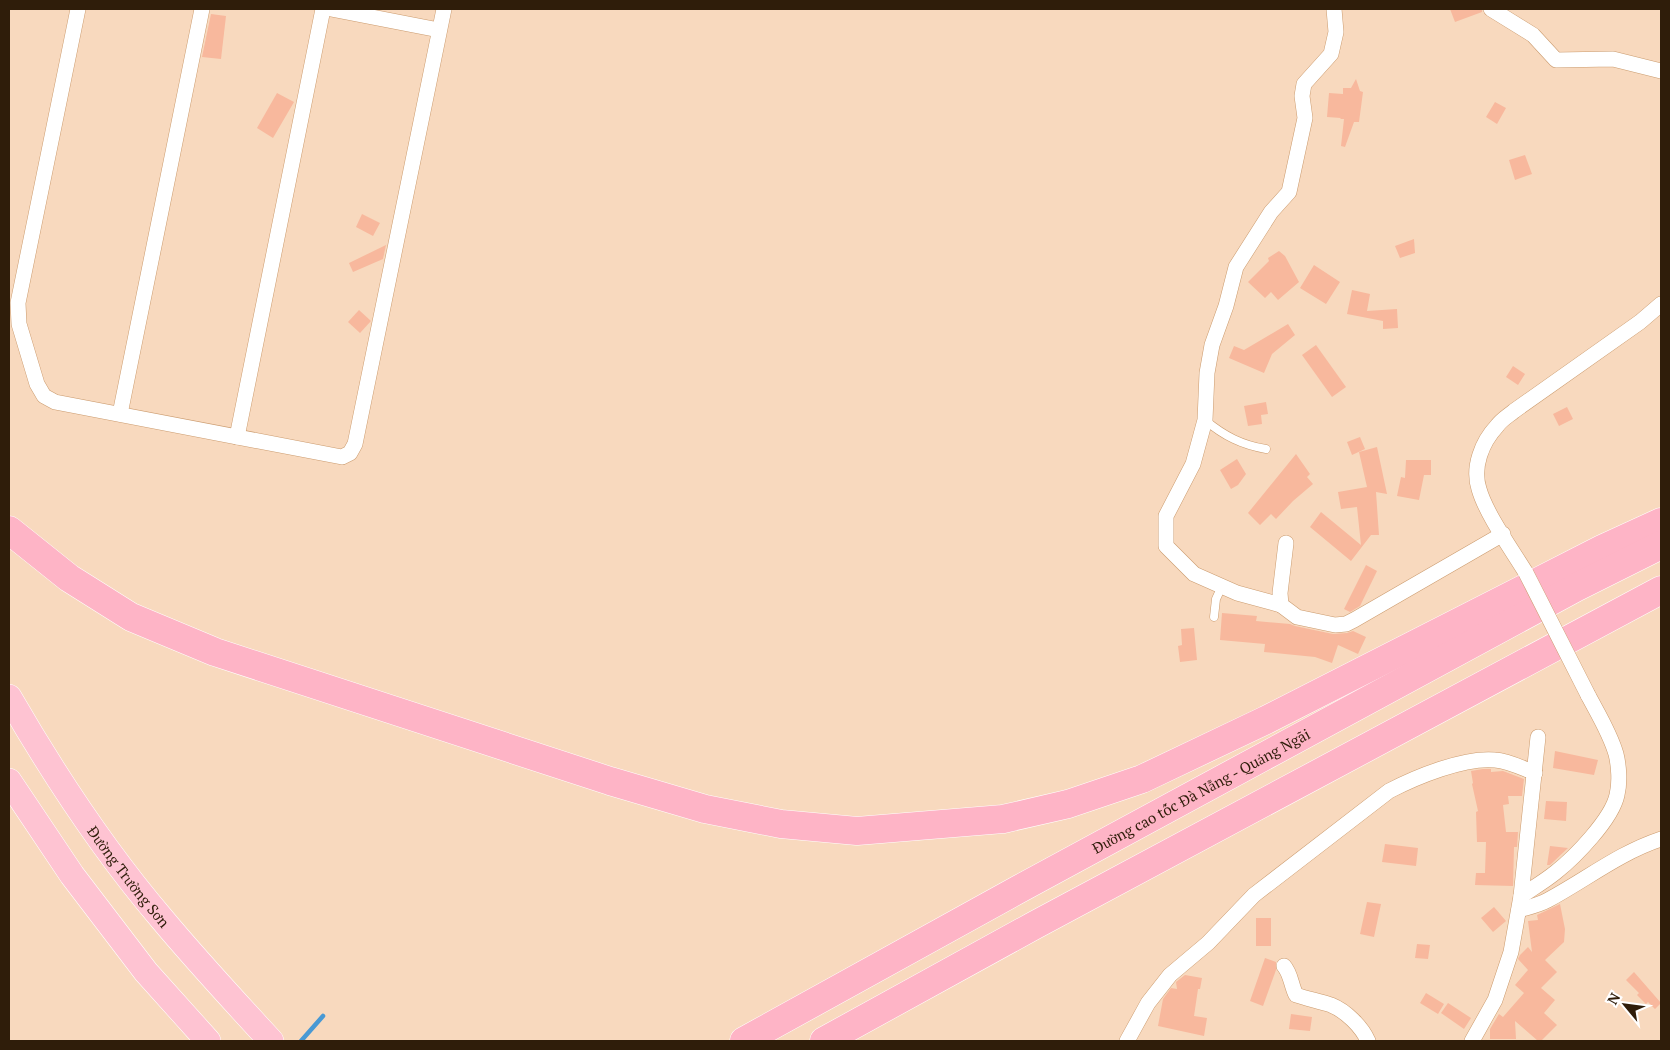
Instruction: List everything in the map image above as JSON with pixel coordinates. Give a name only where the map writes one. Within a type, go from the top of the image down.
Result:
[{"type":"highway","points":[[9,530],[69,578],[131,617],[215,652],[610,781],[705,809],[781,824],[857,831],[1003,819],[1068,804],[1142,779],[1266,720],[1602,549],[1661,522]]},
{"type":"highway","name":"Đường cao tốc Đà Nẵng - Quảng Ngãi","points":[[744,1041],[1186,798],[1577,587],[1661,545]]},
{"type":"highway","points":[[824,1041],[1043,921],[1661,590]]},
{"type":"highway","name":"Đường Trường Sơn","points":[[9,697],[47,762],[104,844],[161,918],[271,1041]]},
{"type":"highway","points":[[9,781],[72,875],[146,972],[208,1041]]},
{"type":"street","points":[[78,9],[18,303],[19,324],[37,384],[44,396],[55,402],[342,457],[350,453],[355,444],[444,9]]},
{"type":"street","points":[[120,414],[202,9]]},
{"type":"street","points":[[236,436],[323,9]]},
{"type":"street","points":[[331,9],[439,30]]},
{"type":"street","points":[[1334,9],[1336,32],[1331,54],[1304,84],[1302,96],[1305,118],[1289,192],[1271,212],[1236,267],[1226,306],[1212,344],[1206,373],[1205,420],[1193,464],[1166,516],[1166,546],[1194,574],[1237,593],[1281,606],[1297,617],[1335,625],[1346,624],[1503,534]]},
{"type":"street","points":[[1491,9],[1533,35],[1556,60],[1614,60],[1661,71]]},
{"type":"street","points":[[1520,903],[1556,872],[1593,835],[1608,816],[1617,797],[1616,755],[1609,734],[1526,573],[1488,511],[1478,489],[1477,466],[1483,445],[1497,425],[1640,322],[1661,304]]},
{"type":"street","points":[[1281,606],[1280,593],[1286,543]]},
{"type":"street","points":[[1472,1041],[1495,1000],[1511,952],[1520,903],[1538,736]]},
{"type":"street","points":[[1127,1041],[1148,1003],[1170,975],[1208,943],[1254,895],[1389,791],[1430,772],[1479,760],[1507,762],[1535,773]]},
{"type":"street","points":[[1520,903],[1547,901],[1625,854],[1640,846],[1661,839]]},
{"type":"street","points":[[1284,966],[1289,972],[1296,995],[1333,1006],[1352,1018],[1368,1041]]},
{"type":"lane","points":[[1205,420],[1229,438],[1252,447],[1266,449]]},
{"type":"lane","points":[[1214,617],[1216,599],[1222,586]]},
{"type":"building","points":[[1450,9],[1482,9],[1482,12],[1455,22]]},
{"type":"building","points":[[211,14],[226,16],[221,59],[202,57]]},
{"type":"building","points":[[1356,79],[1360,91],[1363,92],[1359,122],[1354,122],[1345,147],[1341,146],[1344,119],[1327,117],[1329,93],[1343,94],[1343,88],[1351,88]]},
{"type":"building","points":[[277,93],[294,102],[273,138],[257,128]]},
{"type":"building","points":[[1495,102],[1506,108],[1497,124],[1486,117]]},
{"type":"building","points":[[1525,155],[1532,174],[1515,180],[1509,160]]},
{"type":"building","points":[[362,214],[380,223],[373,236],[356,227]]},
{"type":"building","points":[[1414,239],[1415,253],[1400,258],[1395,246]]},
{"type":"building","points":[[386,245],[383,259],[353,272],[349,263]]},
{"type":"building","points":[[1279,251],[1285,256],[1299,282],[1278,300],[1271,292],[1265,298],[1248,282],[1269,261],[1268,258]]},
{"type":"building","points":[[1314,265],[1340,282],[1326,304],[1300,288]]},
{"type":"building","points":[[1352,290],[1370,294],[1367,311],[1397,309],[1398,328],[1383,329],[1383,321],[1347,314]]},
{"type":"building","points":[[359,310],[371,321],[360,333],[348,322]]},
{"type":"building","points":[[1288,324],[1295,335],[1272,354],[1264,373],[1229,358],[1234,346],[1244,350]]},
{"type":"building","points":[[1316,345],[1346,387],[1332,397],[1302,355]]},
{"type":"building","points":[[1513,366],[1525,374],[1518,385],[1506,377]]},
{"type":"building","points":[[1266,402],[1268,414],[1261,415],[1262,424],[1248,426],[1244,406]]},
{"type":"building","points":[[1567,407],[1573,419],[1559,426],[1553,414]]},
{"type":"building","points":[[1360,437],[1365,449],[1352,455],[1347,442]]},
{"type":"building","points":[[1377,447],[1387,494],[1376,492],[1379,535],[1371,535],[1351,561],[1310,527],[1321,512],[1361,545],[1357,507],[1341,509],[1338,492],[1367,487],[1359,452]]},
{"type":"building","points":[[1296,454],[1310,474],[1307,477],[1313,484],[1276,519],[1271,514],[1260,525],[1248,513]]},
{"type":"building","points":[[1237,459],[1246,474],[1238,485],[1231,489],[1220,470]]},
{"type":"building","points":[[1406,460],[1431,460],[1431,475],[1424,475],[1419,500],[1397,496],[1401,477],[1405,478]]},
{"type":"building","points":[[1366,565],[1377,571],[1360,606],[1350,612],[1344,609]]},
{"type":"building","points":[[1222,613],[1257,616],[1256,621],[1290,624],[1333,634],[1353,631],[1366,637],[1358,654],[1338,645],[1332,663],[1315,657],[1264,652],[1265,644],[1220,640]]},
{"type":"building","points":[[1194,628],[1197,660],[1180,662],[1178,646],[1182,645],[1181,629]]},
{"type":"building","points":[[1555,751],[1598,760],[1594,775],[1553,768]]},
{"type":"building","points":[[1491,769],[1491,772],[1503,771],[1524,779],[1522,796],[1508,796],[1509,804],[1503,805],[1506,832],[1518,832],[1517,847],[1514,847],[1513,886],[1475,885],[1476,873],[1485,873],[1486,842],[1477,842],[1476,812],[1478,811],[1471,771]]},
{"type":"building","points":[[1546,801],[1567,802],[1566,821],[1544,819]]},
{"type":"building","points":[[1385,844],[1418,848],[1416,866],[1382,862]]},
{"type":"building","points":[[1550,846],[1568,848],[1550,865],[1547,865]]},
{"type":"building","points":[[1367,902],[1381,904],[1374,937],[1360,934]]},
{"type":"building","points":[[1560,904],[1565,929],[1564,942],[1545,960],[1557,972],[1541,988],[1555,1000],[1544,1013],[1557,1025],[1541,1041],[1538,1041],[1515,1021],[1516,1039],[1490,1039],[1490,1029],[1499,1014],[1503,1017],[1524,993],[1515,985],[1528,970],[1518,959],[1520,955],[1528,947],[1532,952],[1528,921],[1538,920],[1537,915]]},
{"type":"building","points":[[1494,907],[1506,921],[1493,932],[1481,918]]},
{"type":"building","points":[[1256,918],[1271,918],[1271,946],[1256,946]]},
{"type":"building","points":[[1417,944],[1430,945],[1428,959],[1415,958]]},
{"type":"building","points":[[1265,958],[1276,962],[1276,970],[1263,1006],[1250,1001]]},
{"type":"building","points":[[1634,972],[1661,1003],[1655,1009],[1648,1002],[1646,1004],[1637,995],[1639,993],[1626,980]]},
{"type":"building","points":[[1185,975],[1202,978],[1200,989],[1198,989],[1194,1016],[1207,1018],[1204,1036],[1158,1026],[1163,999],[1171,988],[1177,989],[1176,982]]},
{"type":"building","points":[[1426,993],[1444,1004],[1438,1014],[1420,1003]]},
{"type":"building","points":[[1448,1003],[1471,1018],[1464,1029],[1441,1013]]},
{"type":"building","points":[[1291,1014],[1312,1017],[1310,1031],[1289,1029]]},
{"type":"waterway","points":[[301,1041],[323,1016]]}]
